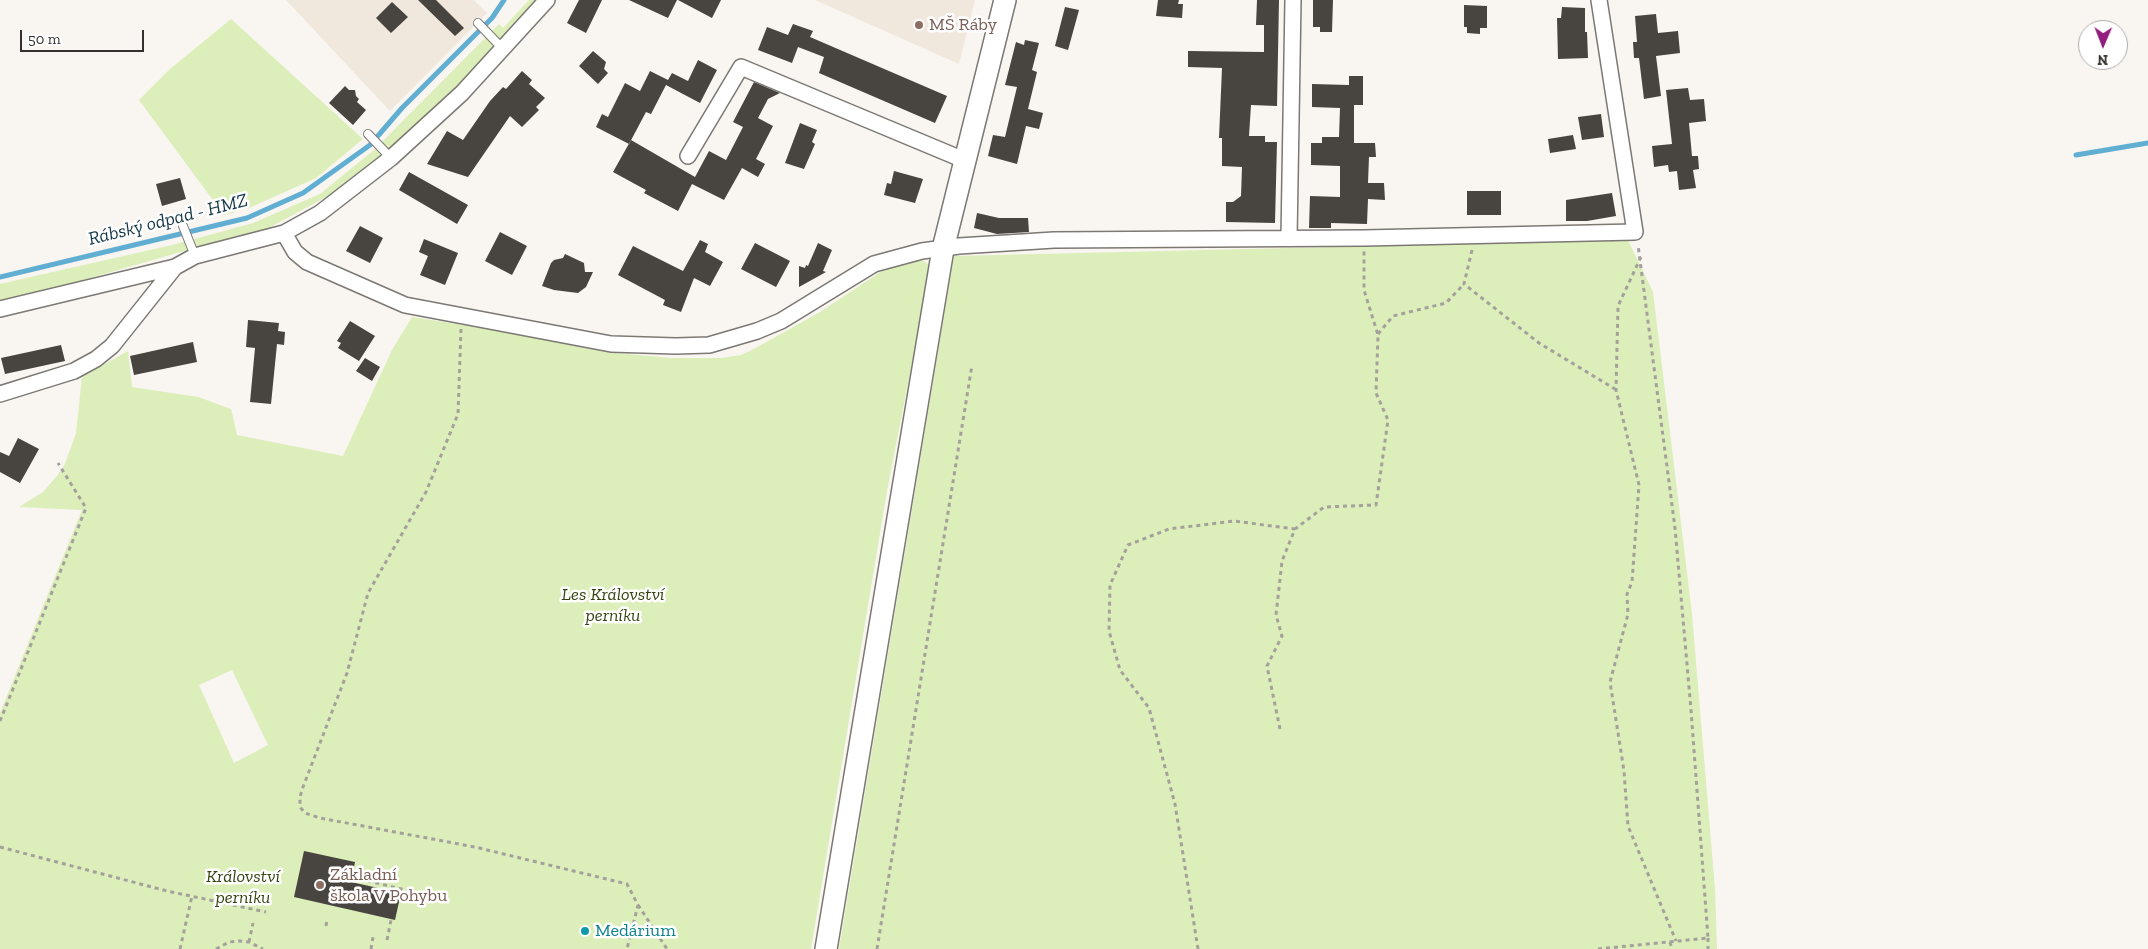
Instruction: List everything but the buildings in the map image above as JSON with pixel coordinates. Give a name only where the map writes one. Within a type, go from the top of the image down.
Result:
[{"type":"street","points":[[0,394],[74,371],[96,359],[112,346],[175,267],[192,249],[284,233],[320,214],[386,153],[462,93],[547,0]]},
{"type":"street","points":[[826,949],[943,249],[1005,0]]},
{"type":"street","points":[[1289,238],[1293,0]]},
{"type":"street","points":[[284,233],[295,252],[307,262],[405,305],[611,344],[676,346],[709,345],[757,331],[780,321],[874,264],[922,251],[1054,240],[1364,238],[1636,232],[1599,0]]},
{"type":"street","points":[[688,156],[741,67],[964,160]]},
{"type":"street","points":[[0,309],[175,267]]},
{"type":"lane","points":[[478,23],[503,49]]},
{"type":"lane","points":[[368,134],[386,153]]},
{"type":"lane","points":[[183,226],[192,249]]},
{"type":"path","points":[[1636,232],[1641,256],[1675,528],[1692,710],[1708,949]]},
{"type":"path","points":[[1378,335],[1393,316],[1446,303],[1464,284],[1476,235]]},
{"type":"path","points":[[1280,729],[1267,666],[1282,636],[1276,615],[1282,561],[1295,529],[1324,507],[1376,505],[1388,420],[1376,393],[1378,335],[1364,290],[1364,238]]},
{"type":"path","points":[[1641,256],[1618,306],[1616,390],[1639,484],[1632,582],[1627,594],[1628,614],[1610,682],[1624,771],[1628,826],[1676,941]]},
{"type":"path","points":[[1464,284],[1540,343],[1616,390]]},
{"type":"path","points":[[462,316],[458,414],[426,492],[368,593],[347,673],[303,787],[300,807],[305,813],[320,818],[475,847],[627,884],[638,905],[668,949]]},
{"type":"path","points":[[877,949],[972,365]]},
{"type":"path","points":[[0,721],[86,508],[58,463]]},
{"type":"path","points":[[1198,949],[1175,804],[1149,708],[1120,670],[1109,631],[1110,586],[1128,545],[1169,529],[1234,521],[1295,529]]},
{"type":"path","points":[[0,847],[192,896],[266,912]]},
{"type":"path","points":[[352,877],[434,897]]},
{"type":"path","points":[[180,949],[192,896]]},
{"type":"path","points":[[627,949],[638,905]]},
{"type":"path","points":[[326,926],[327,919]]},
{"type":"path","points":[[387,940],[391,920]]},
{"type":"path","points":[[249,942],[253,923]]},
{"type":"path","points":[[371,949],[373,937]]},
{"type":"path","points":[[1598,949],[1708,938]]},
{"type":"path","points":[[216,949],[229,942],[249,942],[263,949]]},
{"type":"path","points":[[1670,942],[1672,949]]},
{"type":"shaded area","points":[[286,0],[474,0],[487,13],[390,111]]},
{"type":"shaded area","name":"MŠ Ráby","points":[[815,0],[975,0],[959,64]]},
{"type":"green space","points":[[529,0],[539,0],[470,77],[343,188],[263,231],[177,253],[0,304],[0,284],[172,245],[253,223],[320,194],[374,150],[499,24],[503,28]]},
{"type":"green space","points":[[231,19],[363,139],[316,178],[249,208],[224,215],[139,100],[170,69]]},
{"type":"green space","points":[[1628,240],[1653,292],[1692,614],[1715,889],[1717,949],[839,949],[954,256]]},
{"type":"green space","name":"Les Království perníku","points":[[924,261],[929,265],[930,270],[887,491],[811,949],[0,949],[0,713],[82,510],[19,507],[43,492],[65,464],[76,433],[82,377],[128,351],[132,387],[198,397],[231,409],[237,435],[343,456],[392,350],[412,317],[508,332],[605,352],[671,358],[721,358],[741,355],[754,349],[820,312],[888,267]],"holes":[[[232,670],[268,745],[234,763],[199,685]]]},
{"type":"waterway","name":"Rábský odpad - HMZ","points":[[0,277],[247,218],[303,193],[370,145],[402,108],[492,18],[504,0]]},
{"type":"waterway","points":[[2076,155],[2148,143]]},
{"type":"place","name":"MŠ Ráby","points":[[919,25]]},
{"type":"place","name":"Základní škola V Pohybu","points":[[320,885]]},
{"type":"place","name":"Medárium","points":[[585,931]]},
{"type":"park label","name":"Království perníku","points":[[243,888]]}]
